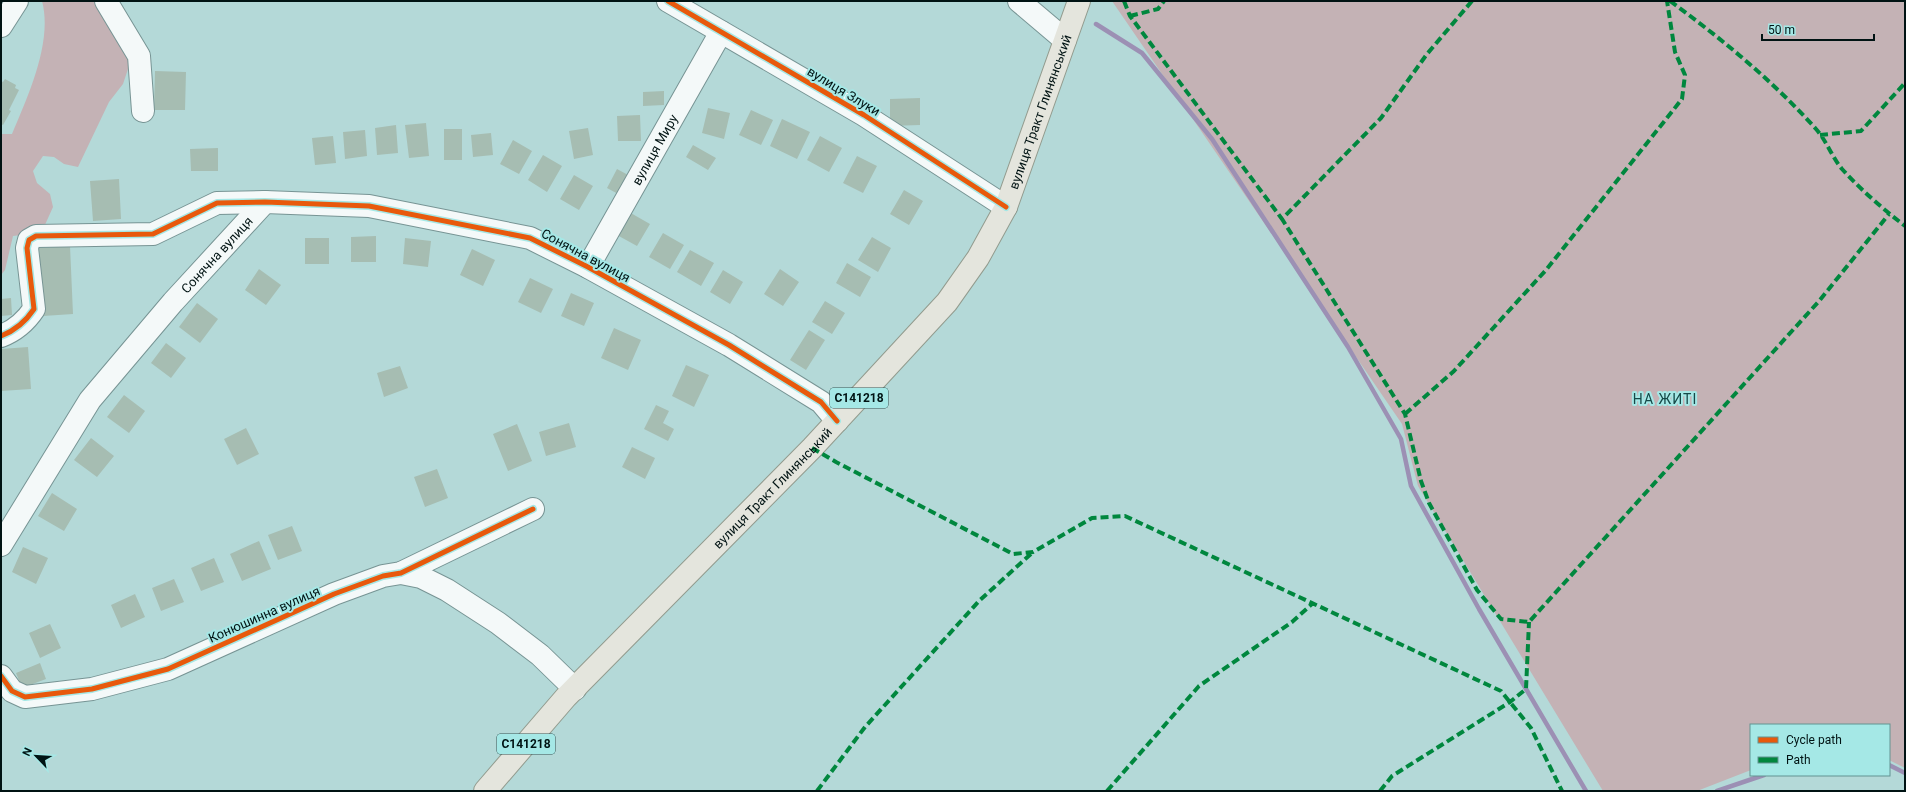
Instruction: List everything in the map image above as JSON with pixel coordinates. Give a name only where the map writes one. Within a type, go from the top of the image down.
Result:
[{"type":"main road","name":"вулиця Тракт Глинянський","points":[[485,791],[566,697],[837,421],[947,302],[978,258],[1006,206],[1079,1]]},
{"type":"street","points":[[1,26],[17,1]]},
{"type":"street","points":[[106,1],[139,56],[143,111]]},
{"type":"street","name":"вулиця Злуки","points":[[668,1],[864,116],[1006,206]]},
{"type":"street","points":[[1019,1],[1065,40]]},
{"type":"street","name":"вулиця Миру","points":[[588,267],[721,32]]},
{"type":"street","points":[[1,336],[10,333],[30,316],[34,309],[27,248],[29,240],[36,236],[153,234],[217,203],[265,202]]},
{"type":"street","name":"Сонячна вулиця","points":[[1,545],[90,400],[173,302],[265,202],[369,206],[530,238],[588,267],[729,345],[821,402],[837,421]]},
{"type":"street","name":"Конюшинна вулиця","points":[[1,676],[12,691],[25,697],[92,689],[168,669],[334,594],[384,576],[401,574],[533,509]]},
{"type":"street","points":[[401,574],[421,577],[447,590],[498,623],[540,655],[575,689]]},
{"type":"shaded area","points":[[42,1],[101,1],[132,57],[123,84],[109,102],[78,167],[64,164],[54,157],[43,156],[33,171],[37,183],[50,194],[53,207],[44,227],[29,234],[13,236],[5,270],[1,275],[1,134],[12,134],[37,69],[42,51],[44,34],[45,17]]},
{"type":"shaded area","points":[[1112,1],[1905,1],[1905,768],[1890,760],[1890,724],[1750,724],[1750,770],[1697,791],[1603,791],[1418,486],[1402,424]]},
{"type":"building","points":[[155,71],[186,72],[185,110],[154,110]]},
{"type":"building","points":[[5,79],[16,85],[15,88],[19,90],[9,110],[11,111],[3,125],[1,124],[1,81],[3,82]]},
{"type":"building","points":[[664,91],[664,105],[643,106],[643,92]]},
{"type":"building","points":[[920,98],[920,125],[890,126],[890,99]]},
{"type":"building","points":[[708,108],[730,113],[724,139],[702,133]]},
{"type":"building","points":[[751,110],[773,120],[761,145],[739,135]]},
{"type":"building","points":[[640,115],[641,141],[618,141],[617,116]]},
{"type":"building","points":[[782,119],[810,132],[797,159],[770,146]]},
{"type":"building","points":[[426,123],[429,156],[409,158],[405,125]]},
{"type":"building","points":[[396,125],[398,153],[377,155],[375,128]]},
{"type":"building","points":[[588,128],[593,155],[574,159],[569,131]]},
{"type":"building","points":[[444,129],[462,129],[462,160],[444,160]]},
{"type":"building","points":[[365,130],[367,156],[345,159],[343,132]]},
{"type":"building","points":[[491,133],[493,155],[473,157],[471,135]]},
{"type":"building","points":[[333,136],[336,163],[315,165],[312,138]]},
{"type":"building","points":[[820,136],[842,148],[829,172],[807,160]]},
{"type":"building","points":[[513,140],[532,151],[519,174],[500,164]]},
{"type":"building","points":[[693,145],[716,158],[708,170],[686,157]]},
{"type":"building","points":[[218,148],[218,171],[191,171],[190,149]]},
{"type":"building","points":[[543,155],[562,166],[547,192],[528,180]]},
{"type":"building","points":[[857,156],[877,166],[863,193],[843,183]]},
{"type":"building","points":[[617,169],[630,176],[620,195],[607,188]]},
{"type":"building","points":[[574,175],[593,186],[579,210],[560,199]]},
{"type":"building","points":[[119,179],[121,219],[93,221],[90,181]]},
{"type":"building","points":[[904,190],[923,201],[909,225],[890,214]]},
{"type":"building","points":[[629,212],[650,224],[637,246],[617,235]]},
{"type":"building","points":[[663,233],[684,245],[670,269],[649,257]]},
{"type":"building","points":[[376,236],[376,262],[351,262],[351,237]]},
{"type":"building","points":[[872,237],[891,248],[878,272],[858,260]]},
{"type":"building","points":[[305,238],[329,238],[329,264],[305,264]]},
{"type":"building","points":[[405,238],[431,241],[428,267],[403,264]]},
{"type":"building","points":[[70,246],[73,314],[43,316],[39,248]]},
{"type":"building","points":[[472,249],[495,260],[483,286],[460,275]]},
{"type":"building","points":[[690,250],[714,263],[701,286],[677,272]]},
{"type":"building","points":[[847,263],[871,277],[860,297],[836,283]]},
{"type":"building","points":[[259,269],[281,285],[266,305],[245,290]]},
{"type":"building","points":[[780,269],[799,282],[783,306],[764,294]]},
{"type":"building","points":[[723,270],[743,282],[730,304],[710,292]]},
{"type":"building","points":[[530,278],[553,289],[541,313],[518,302]]},
{"type":"building","points":[[571,293],[594,303],[584,326],[561,316]]},
{"type":"building","points":[[11,298],[12,315],[1,316],[1,299]]},
{"type":"building","points":[[825,301],[845,313],[832,334],[812,322]]},
{"type":"building","points":[[197,303],[218,319],[200,343],[179,327]]},
{"type":"building","points":[[614,328],[641,340],[628,370],[601,358]]},
{"type":"building","points":[[809,330],[825,340],[806,370],[790,360]]},
{"type":"building","points":[[166,343],[186,358],[171,378],[151,363]]},
{"type":"building","points":[[28,347],[31,389],[1,391],[1,349]]},
{"type":"building","points":[[686,365],[709,375],[694,407],[672,396]]},
{"type":"building","points":[[400,366],[408,388],[384,397],[377,373]]},
{"type":"building","points":[[124,395],[145,411],[129,433],[107,417]]},
{"type":"building","points":[[656,405],[669,411],[663,423],[674,429],[668,441],[644,429]]},
{"type":"building","points":[[569,423],[576,447],[546,456],[539,432]]},
{"type":"building","points":[[517,424],[532,461],[508,471],[493,434]]},
{"type":"building","points":[[246,428],[259,454],[237,465],[224,439]]},
{"type":"building","points":[[91,438],[114,456],[97,477],[74,460]]},
{"type":"building","points":[[632,447],[655,458],[645,479],[622,467]]},
{"type":"building","points":[[437,469],[448,498],[425,507],[414,477]]},
{"type":"building","points":[[52,493],[77,509],[64,531],[38,516]]},
{"type":"building","points":[[292,526],[302,551],[278,560],[268,535]]},
{"type":"building","points":[[259,541],[271,569],[242,581],[230,554]]},
{"type":"building","points":[[23,547],[48,558],[36,584],[12,572]]},
{"type":"building","points":[[214,558],[224,582],[201,591],[191,568]]},
{"type":"building","points":[[174,579],[184,602],[161,611],[152,588]]},
{"type":"building","points":[[135,594],[145,617],[121,628],[111,605]]},
{"type":"building","points":[[50,624],[61,648],[40,658],[29,633]]},
{"type":"building","points":[[40,663],[46,679],[22,688],[16,673]]},
{"type":"waterway","points":[[1096,24],[1142,53],[1212,139],[1348,347],[1401,439],[1411,486],[1479,609],[1586,791]]},
{"type":"waterway","points":[[1890,766],[1905,773]]},
{"type":"waterway","points":[[1717,791],[1761,776]]},
{"type":"marked path","points":[[1124,1],[1130,16],[1282,219]]},
{"type":"marked path","points":[[1130,16],[1158,9],[1164,1]]},
{"type":"marked path","points":[[1472,1],[1427,54],[1381,118],[1282,219],[1405,414],[1421,481],[1429,503],[1477,590],[1501,619],[1529,622],[1820,300],[1889,214]]},
{"type":"marked path","points":[[1405,414],[1454,371],[1546,270],[1682,99],[1685,75],[1675,52],[1667,1]]},
{"type":"marked path","points":[[1670,1],[1709,30],[1765,77],[1820,133],[1842,169],[1872,199],[1905,226]]},
{"type":"marked path","points":[[1820,135],[1861,131],[1905,83]]},
{"type":"marked path","points":[[812,448],[1013,554],[1033,552],[1092,518],[1125,516],[1501,691],[1531,728],[1562,791]]},
{"type":"marked path","points":[[817,791],[865,727],[979,601],[1033,552]]},
{"type":"marked path","points":[[1107,791],[1199,686],[1292,622],[1313,603]]},
{"type":"marked path","points":[[1380,791],[1392,776],[1510,702],[1526,689],[1529,622]]},
{"type":"cycle path","points":[[668,1],[864,115],[1006,207]]},
{"type":"cycle path","points":[[1,336],[19,325],[34,309],[27,248],[29,240],[36,236],[153,234],[217,203],[265,202],[369,206],[530,238],[588,267],[729,345],[821,402],[837,421]]},
{"type":"cycle path","points":[[1,676],[12,691],[25,697],[92,689],[168,669],[334,594],[383,576],[401,573],[533,509]]},
{"type":"district","name":"НА ЖИТІ","points":[[1665,399]]}]
